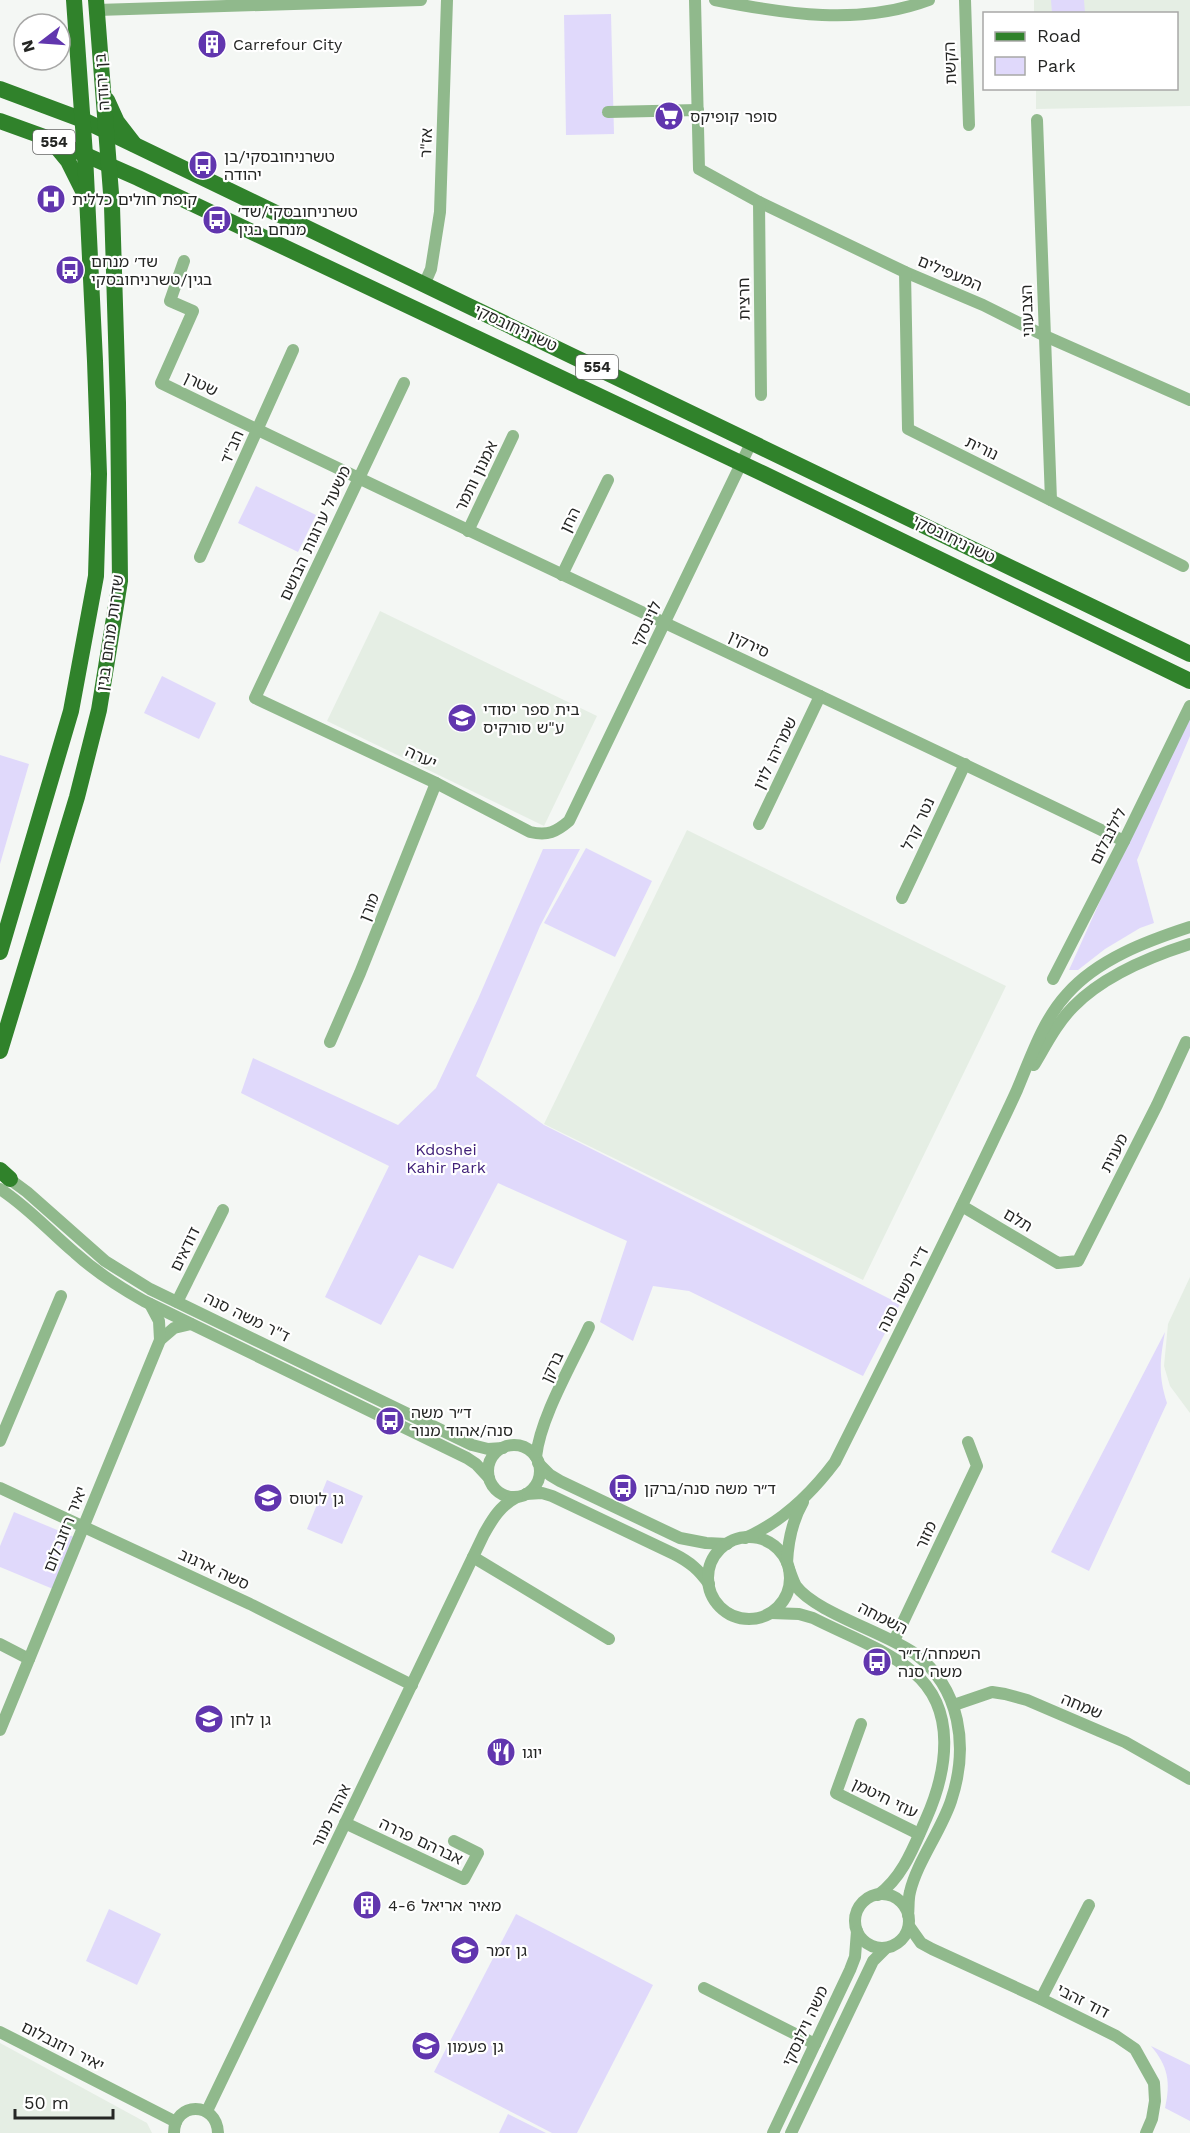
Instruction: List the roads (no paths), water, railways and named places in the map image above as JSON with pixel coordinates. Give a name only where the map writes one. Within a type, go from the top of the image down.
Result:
[{"type":"main road","name":"בן יהודה","points":[[74,0],[83,120]]},
{"type":"main road","name":"בן יהודה","points":[[97,5],[108,164]]},
{"type":"main road","name":"טשרניחובסקי","points":[[0,89],[83,120],[1190,654]]},
{"type":"main road","points":[[49,107],[59,107],[73,101],[81,89]]},
{"type":"main road","points":[[102,89],[117,122],[137,147]]},
{"type":"main road","name":"שדרות מנחם בגין","points":[[0,951],[71,711],[96,576],[99,474],[83,120]]},
{"type":"main road","name":"טשרניחובסקי","points":[[0,121],[47,138],[138,178],[741,464],[1190,681]]},
{"type":"main road","points":[[47,138],[68,161],[88,201]]},
{"type":"main road","name":"שדרות מנחם בגין","points":[[0,1051],[77,797],[99,710],[120,581],[118,403],[112,207],[108,164]]},
{"type":"main road","points":[[112,207],[118,192],[138,178]]},
{"type":"street","points":[[97,5],[421,0]]},
{"type":"street","name":"אז\"ר","points":[[424,285],[430,269],[440,212],[447,0]]},
{"type":"street","points":[[608,112],[698,110],[695,0]]},
{"type":"street","points":[[715,0],[775,12],[830,15],[872,14],[910,7],[929,0]]},
{"type":"street","name":"הקשת","points":[[965,0],[969,125]]},
{"type":"street","name":"המעפילים","points":[[698,110],[699,169],[759,202],[905,272],[983,305],[1045,336],[1190,400]]},
{"type":"street","name":"הצבעוני","points":[[1037,120],[1051,500]]},
{"type":"street","name":"חרצית","points":[[759,202],[761,395]]},
{"type":"street","name":"שטרן","points":[[184,261],[170,301],[193,311],[161,383],[359,480]]},
{"type":"street","name":"נורית","points":[[905,272],[908,429],[1183,566]]},
{"type":"street","name":"חב\"ד","points":[[200,557],[293,350]]},
{"type":"street","name":"משעול ערוגות הבושם","points":[[255,698],[404,383]]},
{"type":"street","name":"אמנון ותמר","points":[[468,531],[513,436]]},
{"type":"street","name":"לוינסקי","points":[[569,821],[752,441]]},
{"type":"street","name":"סירקין","points":[[359,480],[1125,841]]},
{"type":"street","name":"החן","points":[[562,575],[608,480]]},
{"type":"street","name":"שמריהו לוין","points":[[759,824],[820,696]]},
{"type":"street","name":"יערה","points":[[255,698],[436,783],[530,832],[544,835],[556,832],[569,821]]},
{"type":"street","name":"לילנבלום","points":[[1053,979],[1125,841],[1190,706]]},
{"type":"street","name":"נטר קרל","points":[[902,898],[964,764]]},
{"type":"street","name":"מורן","points":[[330,1042],[436,783]]},
{"type":"street","name":"ד\"ר משה סנה","points":[[745,1538],[780,1519],[812,1489],[835,1462],[962,1206],[1013,1099],[1037,1041],[1052,1014],[1073,988],[1101,966],[1121,955],[1190,927]]},
{"type":"street","name":"ד\"ר משה סנה","points":[[1013,1099],[1059,1024],[1073,1007],[1107,981],[1129,969],[1190,944]]},
{"type":"street","name":"מענית","points":[[1058,1263],[1078,1261],[1157,1105],[1185,1042]]},
{"type":"street","name":"ד\"ר משה סנה","points":[[3,1178],[124,1274],[472,1445],[488,1449],[502,1448]]},
{"type":"street","name":"ד\"ר משה סנה","points":[[3,1178],[18,1202],[117,1286],[467,1458],[484,1471],[491,1482]]},
{"type":"street","name":"תלם","points":[[962,1206],[1058,1263]]},
{"type":"street","name":"דודאים","points":[[177,1302],[223,1210]]},
{"type":"street","points":[[0,1441],[61,1296]]},
{"type":"street","points":[[150,1304],[159,1321],[160,1340]]},
{"type":"street","points":[[160,1340],[174,1328],[191,1324]]},
{"type":"street","name":"ברקן","points":[[537,1460],[537,1447],[545,1421],[589,1327]]},
{"type":"street","name":"יאיר רוזנבלום","points":[[0,1730],[160,1340]]},
{"type":"street","name":"ברקן","points":[[517,1445],[530,1438],[545,1421]]},
{"type":"street","name":"מזור","points":[[894,1641],[977,1466],[968,1442]]},
{"type":"street","points":[[709,1585],[698,1569],[681,1557],[552,1496],[542,1493],[508,1496],[499,1492],[491,1482],[488,1469],[491,1460],[502,1448],[517,1445],[526,1448],[550,1475],[560,1481],[680,1538],[727,1544],[745,1538],[760,1539],[770,1543],[778,1550],[788,1566],[788,1591],[784,1600],[771,1613],[755,1619],[741,1619],[728,1614],[718,1605],[709,1585],[710,1566],[717,1553],[727,1544]]},
{"type":"street","points":[[522,1496],[537,1483],[540,1475],[537,1460]]},
{"type":"street","name":"אהוד מנור","points":[[484,1534],[493,1506],[491,1482]]},
{"type":"street","name":"סשה ארגוב","points":[[0,1488],[250,1604],[412,1685]]},
{"type":"street","name":"ד\"ר משה סנה","points":[[788,1566],[790,1536],[796,1515],[812,1489]]},
{"type":"street","name":"אהוד מנור","points":[[207,2111],[484,1534],[505,1503],[522,1496]]},
{"type":"street","points":[[473,1557],[609,1639]]},
{"type":"street","name":"השמחה","points":[[788,1566],[795,1585],[804,1595],[913,1653],[938,1676],[954,1705]]},
{"type":"street","name":"השמחה","points":[[771,1613],[799,1614],[813,1618],[891,1657],[926,1685],[940,1710],[945,1753],[936,1796],[920,1834]]},
{"type":"street","points":[[0,1644],[29,1659]]},
{"type":"street","name":"שמחה","points":[[954,1705],[992,1692],[1028,1700],[1125,1742],[1190,1779]]},
{"type":"street","points":[[909,1920],[906,1908],[897,1899],[885,1894],[869,1897],[857,1911],[855,1917],[857,1930],[867,1944],[874,1947],[892,1946],[905,1936],[909,1920],[910,1892],[951,1801],[957,1778],[960,1734],[954,1705]]},
{"type":"street","name":"עוזי חיטמן","points":[[861,1724],[836,1793],[920,1834]]},
{"type":"street","name":"אברהם פררה","points":[[345,1823],[464,1879],[478,1853],[454,1841]]},
{"type":"street","points":[[878,1895],[890,1887],[920,1834]]},
{"type":"street","points":[[1041,1999],[1089,1905]]},
{"type":"street","name":"דוד זהבי","points":[[909,1920],[921,1943],[1116,2036],[1135,2049],[1154,2083],[1155,2101],[1152,2119],[1146,2133]]},
{"type":"street","name":"משה וילנסקי","points":[[773,2133],[850,1970],[856,1948],[857,1930]]},
{"type":"street","name":"דוד זהבי","points":[[892,1946],[932,1949]]},
{"type":"street","name":"משה וילנסקי","points":[[791,2133],[873,1961],[892,1946]]},
{"type":"street","points":[[704,1988],[815,2044]]},
{"type":"street","name":"יאיר רוזנבלום","points":[[0,2032],[175,2128]]},
{"type":"street","points":[[175,2128],[180,2116],[191,2109],[207,2111],[218,2124],[219,2133]]},
{"type":"place","name":"Carrefour City","points":[[212,44]]},
{"type":"place","name":"סופר קופיקס","points":[[669,116]]},
{"type":"place","name":"טשרניחובסקי/בן יהודה","points":[[203,165]]},
{"type":"place","name":"קופת חולים כללית","points":[[51,199]]},
{"type":"place","name":"טשרניחובסקי/שד׳ מנחם בגין","points":[[217,220]]},
{"type":"place","name":"שד׳ מנחם בגין/טשרניחובסקי","points":[[70,270]]},
{"type":"place","name":"בית ספר יסודי ע\"ש סורקיס","points":[[462,718]]},
{"type":"place","name":"ד״ר משה סנה/אהוד מנור","points":[[390,1421]]},
{"type":"place","name":"ד״ר משה סנה/ברקן","points":[[623,1488]]},
{"type":"place","name":"גן לוטוס","points":[[268,1498]]},
{"type":"place","name":"השמחה/ד״ר משה סנה","points":[[877,1662]]},
{"type":"place","name":"גן לחן","points":[[209,1719]]},
{"type":"place","name":"יוגו","points":[[501,1752]]},
{"type":"place","name":"מאיר אריאל 4-6","points":[[367,1905]]},
{"type":"place","name":"גן זמר","points":[[465,1950]]},
{"type":"place","name":"גן פעמון","points":[[426,2046]]},
{"type":"park label","name":"Kdoshei Kahir Park","points":[[446,1158]]}]
